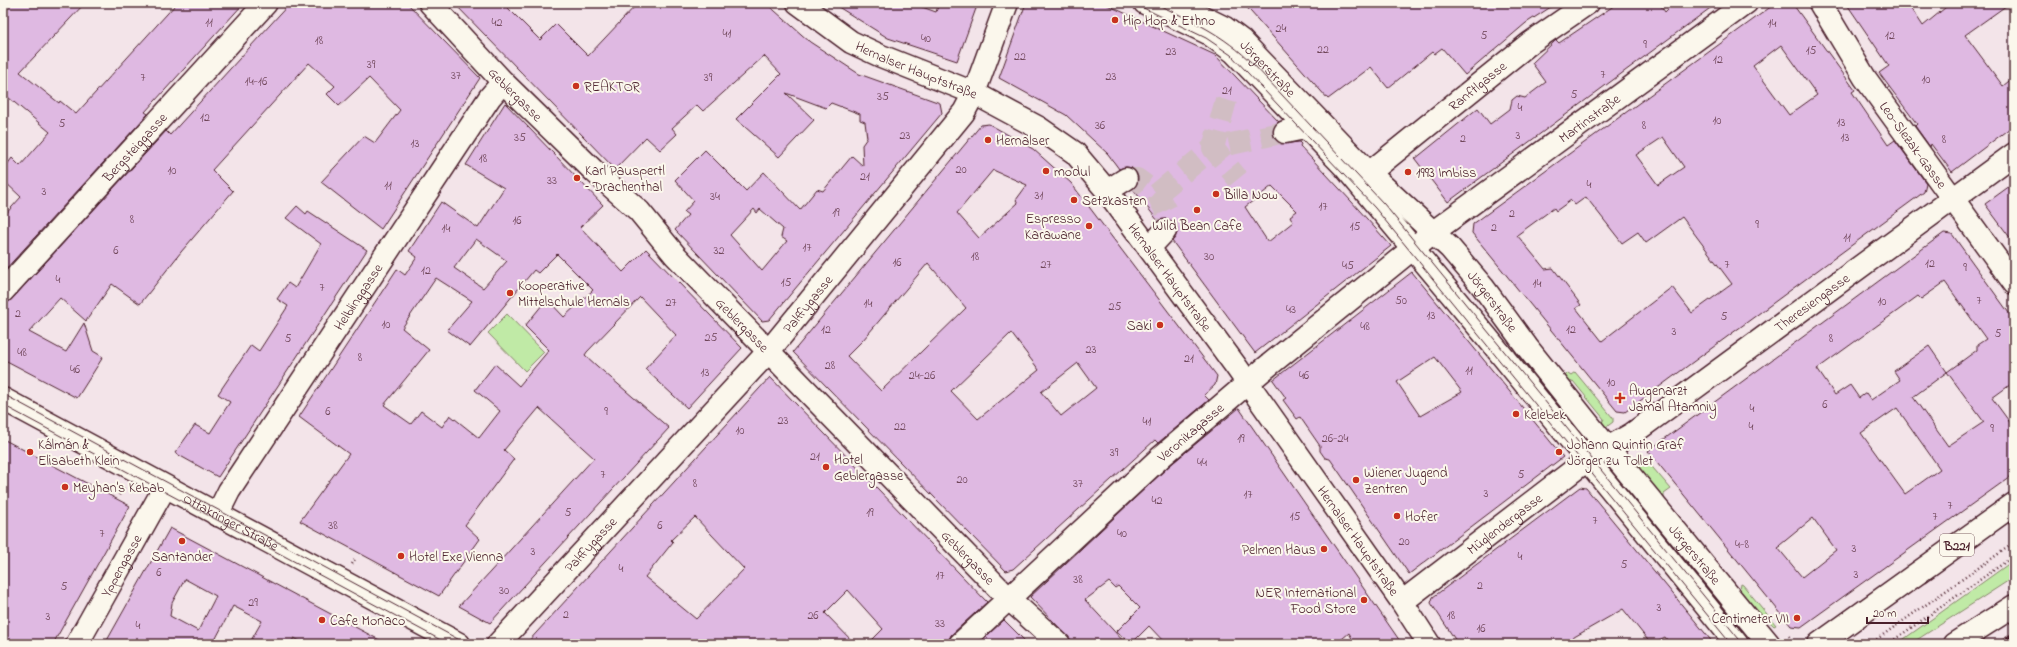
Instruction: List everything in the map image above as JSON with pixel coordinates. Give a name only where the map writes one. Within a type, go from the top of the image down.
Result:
[{"type":"street","name":"Bergsteiggasse","points":[[3,291],[266,3]]},
{"type":"street","name":"Geblergasse","points":[[430,3],[503,82],[595,172],[639,211],[675,255],[1008,598],[1059,644]]},
{"type":"street","name":"Hernalser Hauptstraße","points":[[798,3],[851,42],[881,56],[974,93],[1039,128],[1075,154],[1108,191],[1248,383],[1402,602],[1429,644]]},
{"type":"street","name":"Palffygasse","points":[[498,644],[768,352],[964,112],[974,93],[1006,3]]},
{"type":"street","points":[[1145,3],[1198,28],[1220,41],[1315,126],[1737,644]]},
{"type":"street","name":"Jörgerstraße","points":[[1174,3],[1235,34],[1315,126],[1369,173],[1432,233],[1450,248],[1483,287],[1527,347],[1607,447],[1769,644]]},
{"type":"street","name":"Ranftlgasse","points":[[1369,173],[1530,43],[1588,3]]},
{"type":"street","name":"Martinstraße","points":[[1432,233],[1746,3]]},
{"type":"street","name":"Leo-Slezak-Gasse","points":[[1820,3],[1865,78],[2014,283]]},
{"type":"street","name":"Helblinggasse","points":[[217,514],[234,484],[490,97],[503,82]]},
{"type":"street","points":[[1285,132],[1315,126]]},
{"type":"street","name":"Theresiengasse","points":[[1607,447],[1632,434],[2014,154]]},
{"type":"street","points":[[1108,191],[1126,179]]},
{"type":"street","points":[[1149,248],[1165,231]]},
{"type":"street","name":"Veronikagasse","points":[[960,644],[1161,457],[1248,383],[1432,233]]},
{"type":"street","name":"Ottakringer Straße","points":[[3,399],[459,644]]},
{"type":"street","name":"Müglendergasse","points":[[1402,602],[1587,460],[1607,447]]},
{"type":"street","name":"Yppengasse","points":[[77,644],[165,487]]},
{"type":"street","name":"B221","points":[[1820,644],[2014,504]]},
{"type":"street","points":[[1954,644],[2014,606]]},
{"type":"path","points":[[1870,644],[2014,543]]},
{"type":"path","points":[[1888,644],[2014,556]]},
{"type":"green space","points":[[507,314],[544,352],[525,371],[488,333]]},
{"type":"green space","points":[[1575,372],[1613,418],[1613,422],[1605,428],[1601,424],[1604,419],[1573,381],[1569,383],[1565,376],[1568,373],[1571,375]]},
{"type":"green space","points":[[1642,460],[1647,461],[1671,489],[1664,494],[1664,499],[1635,465]]},
{"type":"green space","points":[[2014,560],[2014,577],[1912,643],[1897,644]]},
{"type":"green space","points":[[1741,584],[1776,625],[1774,626],[1756,609],[1740,590]]},
{"type":"building","points":[[3,3],[85,3],[20,72],[59,103],[60,101],[76,114],[177,3],[244,3],[145,112],[148,114],[3,272],[3,217],[21,197],[3,180],[3,170],[12,158],[20,166],[50,132],[3,93]]},
{"type":"building","points":[[290,3],[407,3],[480,78],[381,229],[321,182],[364,136],[375,143],[400,110],[369,78],[339,106],[327,94],[335,86],[309,63],[212,170],[233,191],[181,252],[140,304],[112,284],[86,321],[60,298],[29,332],[66,352],[84,323],[93,351],[103,357],[77,398],[3,359],[3,303],[12,299],[166,131],[170,135]]},
{"type":"building","points":[[454,3],[503,3],[540,40],[556,24],[588,56],[638,3],[766,3],[810,42],[859,74],[940,103],[942,113],[769,320],[762,321],[675,230],[688,215],[684,212],[694,201],[675,180],[705,150],[746,191],[764,172],[800,210],[817,189],[823,191],[852,156],[863,166],[862,145],[867,138],[865,122],[860,120],[860,114],[831,103],[826,108],[786,93],[814,120],[779,157],[736,119],[781,74],[764,56],[703,111],[697,105],[672,128],[677,134],[660,150],[646,137],[615,169]],"holes":[[[754,209],[757,213],[760,209],[783,229],[781,237],[787,241],[762,271],[730,235]]]},
{"type":"building","points":[[832,3],[911,3],[936,12],[939,3],[978,3],[957,61],[888,38]]},
{"type":"building","points":[[1026,3],[1103,3],[1215,55],[1279,122],[1273,128],[1273,135],[1276,141],[1281,144],[1299,142],[1301,144],[1300,146],[1391,246],[1255,353],[1172,241],[1177,233],[1177,227],[1174,222],[1167,219],[1158,221],[1133,189],[1138,179],[1136,172],[1132,168],[1126,167],[1119,169],[1108,154],[1066,115],[999,78]],"holes":[[[1272,186],[1297,211],[1290,216],[1293,222],[1268,242],[1245,207]]]},
{"type":"building","points":[[1243,3],[1557,3],[1526,23],[1465,75],[1442,48],[1434,54],[1432,52],[1388,88],[1371,67],[1328,99]]},
{"type":"building","points":[[1618,3],[1659,3],[1665,12],[1674,3],[1717,3],[1448,202],[1415,159],[1478,108],[1490,124],[1510,109],[1512,100],[1517,96],[1525,98],[1546,82],[1532,63],[1556,40],[1559,43]]},
{"type":"building","points":[[1776,3],[1792,3],[1855,90],[1852,92],[1888,145],[1895,140],[1926,183],[1924,192],[1625,412],[1617,411],[1472,233],[1473,224]],"holes":[[[1781,45],[1817,95],[1789,115],[1753,66]],[[1663,137],[1684,167],[1658,185],[1636,155]],[[1586,197],[1622,243],[1638,232],[1646,243],[1682,217],[1732,284],[1692,313],[1672,287],[1602,341],[1576,308],[1581,305],[1553,268],[1545,269],[1517,235],[1554,208],[1556,211],[1571,200],[1575,205]]]},
{"type":"building","points":[[1846,3],[1908,3],[1923,26],[1951,3],[2010,3],[1965,35],[2003,86],[2014,77],[2014,125],[1952,172],[1931,144],[1930,147],[1915,126],[1917,124],[1879,73],[1889,66]]},
{"type":"building","points":[[505,103],[603,205],[580,227],[623,272],[646,249],[742,348],[687,408],[645,369],[676,335],[640,297],[587,352],[585,355],[669,428],[490,623],[459,606],[594,458],[539,408],[504,450],[514,459],[465,525],[480,539],[439,596],[300,521],[349,454],[299,417],[397,269],[405,275],[417,257],[409,251],[441,202],[478,228],[504,188],[466,165]],"holes":[[[476,239],[507,261],[483,288],[454,268]],[[557,254],[593,290],[564,317],[547,299],[525,326],[549,350],[519,386],[495,364],[475,390],[500,411],[479,438],[450,415],[442,427],[421,411],[411,424],[384,405],[429,350],[402,328],[436,278],[472,301],[447,330],[470,347],[534,270],[538,273]]]},
{"type":"building","points":[[989,124],[1033,149],[1071,183],[1217,376],[1215,385],[1204,395],[1209,400],[1158,443],[1155,440],[1013,569],[1006,571],[793,352],[981,125]],"holes":[[[993,170],[1027,185],[1016,200],[1018,203],[979,238],[957,213]],[[928,263],[966,308],[881,391],[847,356],[863,340]],[[1011,333],[1039,370],[978,419],[951,391]],[[1078,363],[1096,388],[1061,416],[1041,392]]]},
{"type":"building","points":[[2014,183],[2014,243],[1985,204]]},
{"type":"building","points":[[297,206],[306,214],[308,211],[367,250],[218,477],[175,453],[195,425],[210,433],[230,402],[218,394],[251,345],[259,351],[288,306],[277,299],[288,283],[295,288],[321,244],[286,218]]},
{"type":"building","points":[[1944,233],[1952,234],[2014,320],[2014,382],[1992,398],[2014,428],[2014,474],[1801,627],[1791,626],[1648,451]],"holes":[[[1945,282],[1986,339],[1977,345],[1977,350],[1947,372],[1929,346],[1894,371],[1900,380],[1871,400],[1866,393],[1859,398],[1850,385],[1835,395],[1817,369],[1918,296],[1921,299]],[[1947,372],[1984,422],[1948,446],[1913,397]],[[1897,408],[1940,469],[1905,494],[1861,433]],[[1813,518],[1836,550],[1802,577],[1778,548],[1781,546],[1780,545]]]},
{"type":"building","points":[[1412,272],[1563,457],[1409,574],[1330,459],[1325,458],[1320,451],[1320,446],[1300,417],[1297,419],[1283,400],[1286,398],[1273,380]],"holes":[[[1435,357],[1462,392],[1420,416],[1397,382]]]},
{"type":"building","points":[[770,377],[987,602],[951,635],[948,644],[868,644],[883,629],[848,590],[825,613],[855,644],[526,644]],"holes":[[[695,517],[744,569],[696,619],[645,577],[673,542],[671,540]]]},
{"type":"building","points":[[1239,408],[1402,644],[1355,644],[1349,633],[1336,644],[1166,644],[1149,626],[1132,643],[1116,632],[1140,608],[1118,586],[1115,588],[1109,582],[1085,600],[1126,644],[1075,644],[1030,597],[1169,466]]},
{"type":"building","points":[[3,439],[130,506],[53,644],[3,644]]},
{"type":"building","points":[[1580,487],[1586,488],[1714,644],[1670,644],[1665,637],[1651,644],[1623,609],[1562,644],[1458,644],[1431,603],[1433,597]]},
{"type":"building","points":[[170,528],[387,644],[306,644],[294,638],[290,644],[249,644],[262,621],[233,606],[215,640],[222,644],[105,644]],"holes":[[[185,579],[216,596],[198,631],[170,616],[172,603]]]},
{"type":"building","points":[[1004,620],[1028,644],[978,644]]},
{"type":"tunnel","points":[[1226,100],[1213,148],[1285,132]]},
{"type":"tunnel","points":[[1157,194],[1213,148],[1238,179]]},
{"type":"tunnel","points":[[1126,179],[1137,179],[1157,194],[1169,217],[1165,231]]},
{"type":"tram line","points":[[1133,3],[1206,38],[1231,55],[1375,208],[1731,644]]},
{"type":"tram line","points":[[1154,3],[1207,29],[1242,54],[1384,204],[1743,644]]},
{"type":"tram line","points":[[3,394],[467,644]]},
{"type":"tram line","points":[[3,405],[448,644]]},
{"type":"railway","points":[[1999,644],[2014,634]]},
{"type":"place","name":"Hip Hop & Ethno","points":[[1115,20]]},
{"type":"place","name":"REAKTOR","points":[[576,86]]},
{"type":"place","name":"Hernalser","points":[[988,140]]},
{"type":"place","name":"modul","points":[[1046,171]]},
{"type":"place","name":"1993 Imbiss","points":[[1408,172]]},
{"type":"place","name":"Karl Pauspertl – Drachenthal","points":[[577,178]]},
{"type":"place","name":"Billa Now","points":[[1216,194]]},
{"type":"place","name":"Setzkasten","points":[[1074,200]]},
{"type":"place","name":"Wild Bean Cafe","points":[[1197,210]]},
{"type":"place","name":"Espresso Karawane","points":[[1089,226]]},
{"type":"place","name":"Kooperative Mittelschule Hernals","points":[[510,293]]},
{"type":"place","name":"Saki","points":[[1160,325]]},
{"type":"place","name":"Augenarzt Jamal Atamniy","points":[[1620,398]]},
{"type":"place","name":"Kelebek","points":[[1516,414]]},
{"type":"place","name":"Kálmán & Elisabeth Klein","points":[[30,452]]},
{"type":"place","name":"Johann Quintin Graf Jörger zu Tollet","points":[[1559,452]]},
{"type":"place","name":"Hotel Geblergasse","points":[[826,467]]},
{"type":"place","name":"Wiener Jugend Zentren","points":[[1356,480]]},
{"type":"place","name":"Meyhan's Kebab","points":[[65,487]]},
{"type":"place","name":"Hofer","points":[[1397,516]]},
{"type":"place","name":"Santander","points":[[182,541]]},
{"type":"place","name":"Pelmen Haus","points":[[1324,549]]},
{"type":"place","name":"Hotel Exe Vienna","points":[[401,556]]},
{"type":"place","name":"NER International Food Store","points":[[1364,600]]},
{"type":"place","name":"Centimeter VII","points":[[1797,618]]},
{"type":"place","name":"Cafe Monaco","points":[[322,620]]}]
